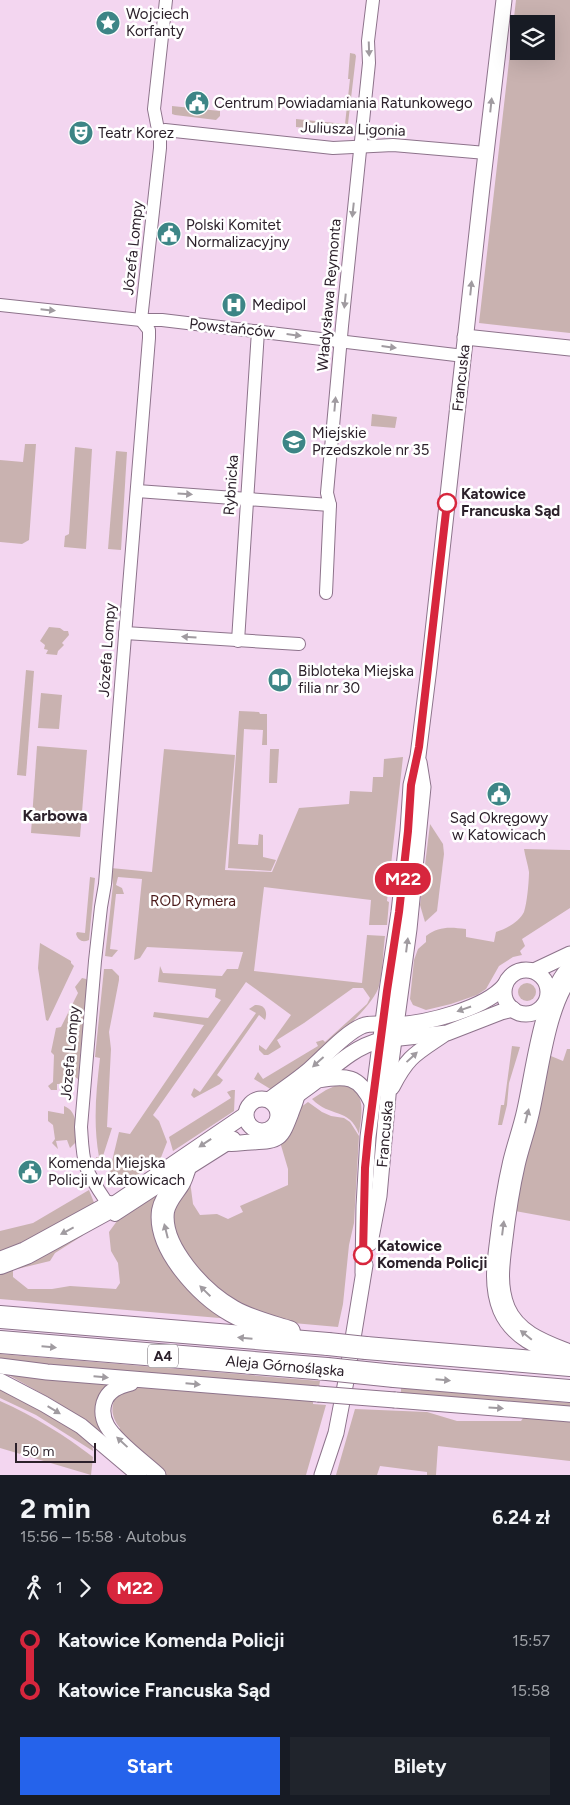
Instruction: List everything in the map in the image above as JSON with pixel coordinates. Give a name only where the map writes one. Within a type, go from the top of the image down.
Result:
[{"type":"highway","points":[[570,972],[559,988],[548,1019],[527,1115],[514,1163],[505,1209],[498,1290],[509,1318],[530,1339],[570,1356]]},
{"type":"highway","points":[[184,1170],[179,1183],[166,1203],[163,1220],[172,1249],[189,1273],[218,1303],[234,1312],[262,1324],[328,1344]]},
{"type":"highway","points":[[0,1263],[26,1253],[110,1207]]},
{"type":"highway","name":"Aleja Górnośląska","points":[[0,1318],[570,1365]]},
{"type":"highway","name":"Aleja Górnośląska","points":[[0,1342],[570,1391]]},
{"type":"street","name":"Józefa Lompy","points":[[110,1207],[96,1186],[82,1151],[82,1099],[101,907],[105,884],[137,491],[149,330],[141,320],[160,148],[154,109],[166,0]]},
{"type":"street","name":"Władysława Reymonta","points":[[326,593],[330,505],[327,493],[369,64],[368,41],[373,0]]},
{"type":"street","name":"Francuska","points":[[322,1475],[336,1433],[363,1273],[378,1207],[389,1092],[388,1032],[411,785],[418,756],[504,0]]},
{"type":"street","name":"Juliusza Ligonia","points":[[159,132],[165,130],[333,148],[394,145],[486,153]]},
{"type":"street","name":"Powstańców","points":[[0,305],[141,320],[162,320],[464,356]]},
{"type":"street","name":"Rybnicka","points":[[238,641],[258,331]]},
{"type":"street","points":[[466,337],[570,348]]},
{"type":"street","points":[[137,491],[330,505]]},
{"type":"street","points":[[125,633],[300,644]]},
{"type":"street","name":"Francuska","points":[[363,1273],[365,1168],[372,1103],[388,1032],[401,994],[423,787],[418,756]]},
{"type":"street","points":[[273,1106],[277,1122],[269,1130],[258,1131],[247,1123],[246,1109],[254,1100],[259,1099],[273,1106],[288,1101],[341,1059],[388,1032],[463,1010],[485,1001],[493,997],[510,977],[519,971],[534,971],[570,954]]},
{"type":"street","points":[[389,1092],[408,1060],[415,1053],[447,1033],[501,1012],[513,1010],[524,1013],[535,1012],[544,1004],[552,982],[570,966]]},
{"type":"street","points":[[534,971],[543,977],[548,992]]},
{"type":"street","points":[[505,985],[505,998],[513,1010]]},
{"type":"street","points":[[401,994],[405,1009],[417,1022]]},
{"type":"street","points":[[273,1106],[308,1070],[355,1029],[373,1023],[388,1032],[447,1033]]},
{"type":"street","points":[[316,1080],[350,1078],[364,1088],[372,1103]]},
{"type":"street","points":[[225,1143],[233,1145],[244,1142],[266,1142],[276,1139],[286,1129],[297,1095]]},
{"type":"street","points":[[245,1115],[110,1207],[115,1215],[225,1143],[253,1129]]},
{"type":"street","points":[[0,1366],[144,1381],[570,1414]]},
{"type":"street","points":[[0,1381],[81,1426],[138,1475]]},
{"type":"street","points":[[144,1381],[113,1389],[105,1400],[103,1412],[107,1426],[111,1431],[158,1475]]},
{"type":"green space","points":[[516,0],[570,0],[570,333],[479,323],[510,52],[510,60],[555,60],[555,15],[514,15]]},
{"type":"green space","points":[[350,53],[356,56],[347,132],[296,127],[296,119],[345,124],[350,79],[348,79]]},
{"type":"green space","points":[[172,106],[220,111],[220,116],[216,120],[175,115],[172,114]]},
{"type":"green space","points":[[372,414],[397,417],[395,428],[371,426]]},
{"type":"green space","points":[[25,444],[36,444],[29,540],[22,544],[0,542],[0,460],[23,462]]},
{"type":"green space","points":[[75,447],[92,449],[86,549],[64,547],[65,536],[69,534]]},
{"type":"green space","points":[[116,451],[127,452],[121,550],[108,549]]},
{"type":"green space","points":[[49,627],[68,631],[69,635],[62,643],[64,645],[57,655],[46,654],[48,650],[44,649],[45,645],[40,641]]},
{"type":"green space","points":[[26,670],[34,671],[26,776],[17,775]]},
{"type":"green space","points":[[41,693],[62,695],[59,729],[38,728]]},
{"type":"green space","points":[[239,711],[267,714],[267,745],[262,745],[263,730],[244,729],[238,844],[258,845],[259,834],[263,835],[263,857],[276,860],[271,871],[228,868]]},
{"type":"green space","points":[[37,746],[87,750],[80,837],[31,833]]},
{"type":"green space","name":"ROD Rymera","points":[[164,749],[235,755],[225,870],[272,872],[299,808],[349,804],[350,791],[372,792],[373,777],[383,777],[384,759],[403,757],[387,901],[389,902],[387,925],[369,925],[371,900],[264,887],[254,971],[362,983],[367,935],[385,936],[379,986],[363,1011],[348,1026],[315,1056],[272,1090],[254,1079],[258,1072],[263,1079],[318,1046],[316,1042],[323,1040],[325,1042],[367,1004],[370,998],[363,988],[353,988],[277,1040],[281,1047],[268,1055],[264,1055],[259,1050],[259,1045],[266,1050],[291,1015],[246,982],[153,1115],[159,1121],[167,1142],[160,1160],[121,1186],[107,1183],[106,1179],[108,1178],[119,1132],[130,1134],[204,1025],[153,1017],[154,1012],[208,1018],[221,1000],[215,997],[216,989],[158,982],[160,966],[163,973],[222,976],[227,969],[238,969],[243,952],[147,947],[140,958],[134,960],[142,879],[118,877],[116,885],[122,888],[124,894],[116,894],[110,949],[118,950],[112,957],[105,956],[113,885],[111,868],[152,872]]},
{"type":"green space","points":[[270,749],[279,749],[277,783],[269,783]]},
{"type":"green space","points":[[430,824],[443,844],[444,854],[437,911],[425,922],[420,905]]},
{"type":"green space","points":[[524,849],[570,850],[570,908],[522,939],[525,946],[520,951],[522,955],[513,957],[499,966],[486,989],[477,995],[426,1010],[413,1005],[410,999],[414,960],[418,949],[426,942],[426,936],[440,929],[460,928],[466,929],[466,937],[494,942],[496,932],[512,925],[522,916],[526,904],[529,876]]},
{"type":"green space","points":[[90,877],[95,878],[89,940],[82,941],[76,934],[77,932],[85,933]]},
{"type":"green space","points":[[40,943],[71,961],[74,966],[48,1021],[46,1020],[38,968]]},
{"type":"green space","points":[[104,969],[112,969],[119,976],[119,980],[109,1032],[111,1049],[107,1127],[112,1128],[98,1165],[96,1157],[99,1157],[96,1108],[100,1058],[95,1057]]},
{"type":"green space","points":[[82,978],[88,981],[78,1079],[75,1077],[72,1081],[74,1085],[63,1089],[63,1084],[57,1084],[57,1090],[51,1090],[48,1086],[53,1082],[54,1055],[51,1052],[56,1028],[61,1027],[78,993],[75,987]]},
{"type":"green space","points":[[523,983],[531,983],[536,988],[534,999],[523,1001],[518,996],[518,988]]},
{"type":"green space","points":[[255,1005],[265,1009],[265,1020],[259,1015],[217,1075],[223,1080],[220,1084],[194,1098],[191,1095],[194,1088],[200,1092],[256,1013],[249,1009]]},
{"type":"green space","points":[[512,1046],[520,1047],[509,1083],[507,1105],[502,1125],[498,1125],[501,1105],[504,1105]]},
{"type":"green space","points":[[567,1049],[570,1049],[570,1221],[515,1211],[546,1054],[563,1061]]},
{"type":"green space","points":[[337,1085],[347,1086],[358,1095],[362,1109],[359,1134],[350,1120],[326,1109],[312,1099]]},
{"type":"green space","points":[[235,1090],[234,1111],[173,1151],[169,1137],[231,1098],[227,1092]]},
{"type":"green space","points":[[308,1102],[322,1112],[344,1118],[350,1122],[359,1136],[354,1223],[349,1245],[343,1304],[338,1327],[293,1323],[235,1306],[186,1259],[169,1222],[178,1193],[190,1181],[193,1204],[200,1215],[217,1214],[228,1219],[243,1212],[240,1206],[288,1185],[288,1169],[280,1142],[301,1107]]},
{"type":"green space","points":[[64,1106],[74,1116],[76,1142],[70,1148],[67,1140],[56,1141],[58,1149],[52,1143],[55,1139],[53,1125],[48,1121],[48,1111],[64,1114]]},
{"type":"green space","points":[[168,1187],[158,1216],[231,1319],[0,1299],[0,1269],[105,1216],[82,1236],[55,1253],[50,1261],[13,1270],[13,1277],[28,1289],[52,1289],[70,1286],[116,1289],[120,1283],[118,1263],[111,1251],[109,1232],[117,1221]]},
{"type":"green space","points":[[89,1190],[95,1205],[0,1257],[0,1231],[33,1223]]},
{"type":"green space","points":[[0,1354],[320,1381],[319,1387],[43,1365],[0,1360]]},
{"type":"green space","points":[[5,1373],[108,1384],[98,1397],[96,1403],[95,1415],[100,1430],[150,1475],[87,1424],[55,1401]]},
{"type":"green space","points":[[0,1386],[53,1415],[92,1442],[93,1451],[36,1415],[0,1398]]},
{"type":"green space","points":[[134,1387],[313,1401],[313,1404],[326,1405],[306,1475],[165,1475],[117,1431],[120,1428],[113,1416],[113,1404],[120,1394],[134,1391]]},
{"type":"green space","points":[[401,1388],[570,1403],[570,1407],[401,1393]]},
{"type":"green space","points":[[0,1401],[48,1426],[93,1457],[91,1475],[0,1448]]},
{"type":"green space","points":[[355,1409],[427,1412],[457,1421],[521,1421],[524,1417],[570,1421],[570,1461],[438,1446],[436,1475],[427,1475],[427,1472],[380,1466],[377,1475],[336,1475]]},
{"type":"bus line","name":"M22","points":[[363,1255],[365,1168],[368,1137],[399,912],[411,785],[418,756],[447,503]]},
{"type":"place","name":"Wojciech Korfanty","points":[[108,23]]},
{"type":"place","name":"Centrum Powiadamiania Ratunkowego","points":[[197,103]]},
{"type":"place","name":"Teatr Korez","points":[[81,133]]},
{"type":"place","name":"Polski Komitet Normalizacyjny","points":[[169,234]]},
{"type":"place","name":"Medipol","points":[[234,305]]},
{"type":"place","name":"Miejskie Przedszkole nr 35","points":[[294,442]]},
{"type":"place","name":"Katowice Francuska Sąd","points":[[447,503]]},
{"type":"place","name":"Bibloteka Miejska filia nr 30","points":[[280,680]]},
{"type":"place","name":"Sąd Okręgowy w Katowicach","points":[[499,794]]},
{"type":"place","name":"Komenda Miejska Policji w Katowicach","points":[[30,1172]]},
{"type":"place","name":"Katowice Komenda Policji","points":[[363,1255]]},
{"type":"district","name":"Karbowa","points":[[55,815]]}]
